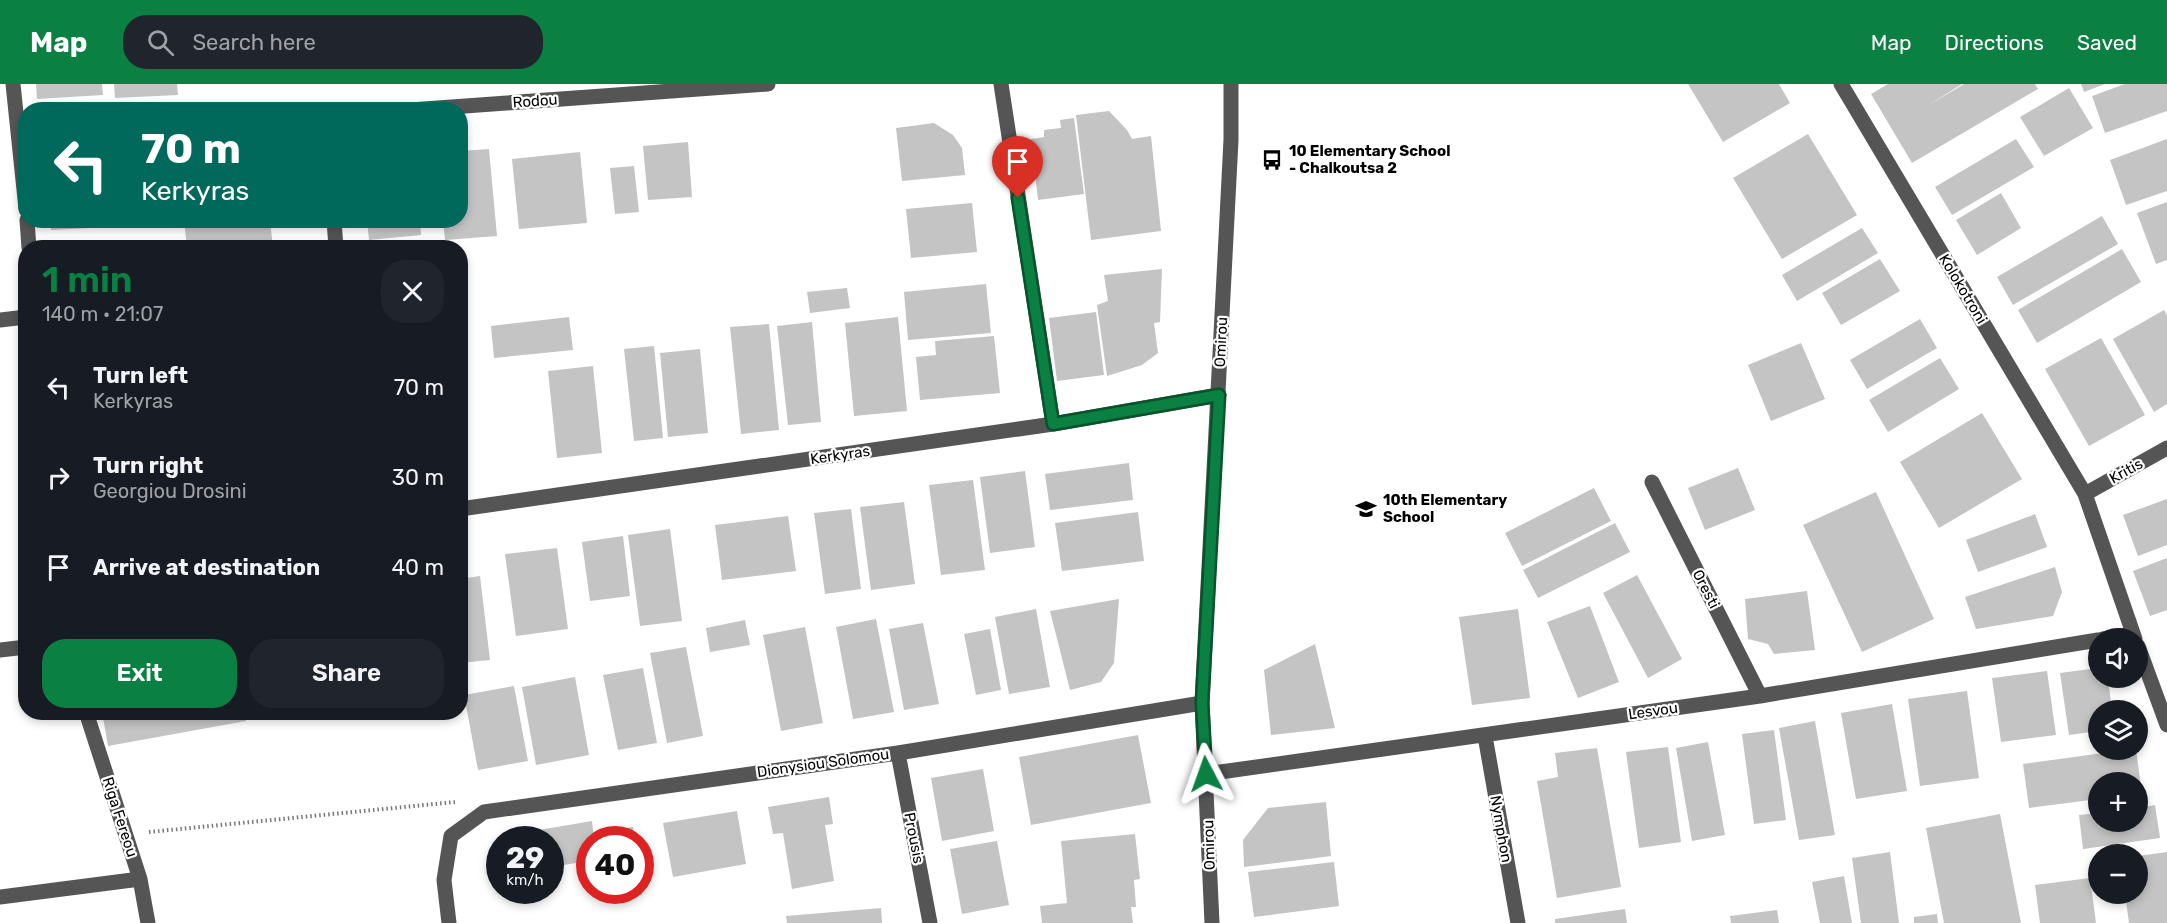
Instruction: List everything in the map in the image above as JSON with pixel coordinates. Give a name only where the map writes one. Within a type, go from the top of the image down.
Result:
[{"type":"street","points":[[13,84],[18,112]]},
{"type":"street","name":"Rodou","points":[[468,106],[768,84]]},
{"type":"street","points":[[1001,84],[1053,424]]},
{"type":"street","name":"Omirou","points":[[1212,923],[1202,703],[1219,395],[1231,84]]},
{"type":"street","name":"Kolokotroni","points":[[1841,84],[2085,494],[2131,628]]},
{"type":"street","points":[[0,320],[18,318]]},
{"type":"street","name":"Kerkyras","points":[[468,508],[1053,424],[1219,395]]},
{"type":"street","name":"Kritis","points":[[2085,494],[2167,448]]},
{"type":"street","name":"Oresti","points":[[1652,482],[1760,696]]},
{"type":"street","name":"Lesvou","points":[[1206,774],[1760,696],[2088,642]]},
{"type":"street","points":[[0,650],[18,648]]},
{"type":"street","name":"Kolokotroni","points":[[2148,675],[2167,725]]},
{"type":"street","name":"Dionysiou Solomou","points":[[449,923],[444,880],[451,836],[484,812],[898,753],[1202,703]]},
{"type":"street","name":"Riga Fereou","points":[[89,720],[140,879],[148,923]]},
{"type":"street","name":"Nymphon","points":[[1485,736],[1518,923]]},
{"type":"street","name":"Prousis","points":[[898,753],[930,923]]},
{"type":"street","points":[[0,897],[140,879]]},
{"type":"path","points":[[125,834],[449,801],[465,804],[484,812]]},
{"type":"building","points":[[36,84],[102,84],[103,95],[37,99]]},
{"type":"building","points":[[114,84],[177,84],[178,95],[115,98]]},
{"type":"building","points":[[1688,84],[1779,84],[1790,103],[1723,142]]},
{"type":"building","points":[[1888,84],[1962,84],[1927,106],[1964,84],[2035,84],[2038,89],[1912,163],[1871,94]]},
{"type":"building","points":[[2081,84],[2105,84],[2084,92]]},
{"type":"building","points":[[2125,84],[2167,84],[2167,111],[2105,133],[2092,96]]},
{"type":"building","points":[[2069,88],[2093,128],[2044,156],[2020,117]]},
{"type":"building","points":[[1109,111],[1127,130],[1132,139],[1151,136],[1161,231],[1091,240],[1076,115]]},
{"type":"building","points":[[1074,118],[1084,194],[1038,200],[1031,139],[1044,137],[1044,130],[1061,128],[1060,120]]},
{"type":"building","points":[[934,123],[953,135],[962,148],[965,175],[902,181],[896,128]]},
{"type":"building","points":[[1808,134],[1857,215],[1782,259],[1733,178]]},
{"type":"building","points":[[2016,139],[2034,167],[1952,215],[1935,187]]},
{"type":"building","points":[[2167,139],[2167,191],[2126,205],[2110,160]]},
{"type":"building","points":[[688,142],[692,197],[648,200],[643,146]]},
{"type":"building","points":[[489,149],[497,236],[445,240],[444,228],[468,228],[468,150]]},
{"type":"building","points":[[580,152],[587,223],[519,229],[512,159]]},
{"type":"building","points":[[634,166],[639,212],[615,214],[610,168]]},
{"type":"building","points":[[2001,193],[2021,228],[1977,255],[1956,220]]},
{"type":"building","points":[[2167,202],[2167,260],[2156,264],[2137,213]]},
{"type":"building","points":[[972,203],[977,252],[911,258],[906,209]]},
{"type":"building","points":[[2102,216],[2118,244],[2013,305],[1997,277]]},
{"type":"building","points":[[51,228],[90,228],[51,230]]},
{"type":"building","points":[[185,228],[271,228],[272,240],[186,240]]},
{"type":"building","points":[[368,228],[421,228],[421,235],[369,240]]},
{"type":"building","points":[[1862,228],[1878,253],[1797,301],[1782,275]]},
{"type":"building","points":[[2122,249],[2141,282],[2037,343],[2018,310]]},
{"type":"building","points":[[1880,259],[1900,291],[1841,325],[1822,293]]},
{"type":"building","points":[[1162,269],[1160,322],[1154,323],[1158,353],[1142,365],[1107,376],[1097,305],[1108,301],[1104,275]]},
{"type":"building","points":[[986,284],[991,333],[908,340],[904,292]]},
{"type":"building","points":[[847,288],[850,308],[810,313],[807,292]]},
{"type":"building","points":[[2164,310],[2167,315],[2167,404],[2154,412],[2113,339]]},
{"type":"building","points":[[1096,312],[1104,375],[1057,381],[1049,318]]},
{"type":"building","points":[[569,317],[573,350],[494,358],[491,326]]},
{"type":"building","points":[[898,317],[907,411],[854,416],[845,323]]},
{"type":"building","points":[[1920,319],[1937,348],[1867,389],[1850,360]]},
{"type":"building","points":[[812,322],[821,422],[788,425],[777,326]]},
{"type":"building","points":[[769,324],[779,430],[741,434],[730,327]]},
{"type":"building","points":[[994,336],[1000,393],[920,400],[916,357],[936,355],[935,341]]},
{"type":"building","points":[[2101,338],[2145,415],[2089,446],[2045,369]]},
{"type":"building","points":[[1801,343],[1825,399],[1771,421],[1748,365]]},
{"type":"building","points":[[654,346],[663,438],[634,441],[624,349]]},
{"type":"building","points":[[700,349],[708,433],[668,437],[660,353]]},
{"type":"building","points":[[1940,358],[1959,389],[1888,432],[1869,400]]},
{"type":"building","points":[[593,366],[602,453],[557,458],[548,371]]},
{"type":"building","points":[[1982,413],[2022,479],[1939,528],[1900,462]]},
{"type":"building","points":[[1129,463],[1133,500],[1050,510],[1045,474]]},
{"type":"building","points":[[1738,468],[1755,510],[1705,530],[1688,488]]},
{"type":"building","points":[[1025,471],[1035,547],[990,553],[980,477]]},
{"type":"building","points":[[973,480],[985,570],[941,575],[929,485]]},
{"type":"building","points":[[1594,488],[1611,521],[1522,566],[1505,533]]},
{"type":"building","points":[[1876,492],[1934,619],[1862,652],[1803,525]]},
{"type":"building","points":[[2167,499],[2167,545],[2138,556],[2123,515]]},
{"type":"building","points":[[904,502],[915,584],[871,590],[860,507]]},
{"type":"building","points":[[851,509],[861,589],[825,594],[814,513]]},
{"type":"building","points":[[1138,512],[1144,561],[1062,571],[1055,523]]},
{"type":"building","points":[[2035,514],[2047,547],[1978,572],[1966,540]]},
{"type":"building","points":[[788,516],[796,571],[722,580],[715,525]]},
{"type":"building","points":[[1615,523],[1630,552],[1538,598],[1523,570]]},
{"type":"building","points":[[670,529],[682,621],[640,626],[628,535]]},
{"type":"building","points":[[623,536],[630,596],[590,601],[582,542]]},
{"type":"building","points":[[557,548],[568,629],[516,636],[505,554]]},
{"type":"building","points":[[2167,558],[2167,610],[2150,616],[2133,571]]},
{"type":"building","points":[[2055,567],[2062,592],[2053,616],[1976,629],[1965,597]]},
{"type":"building","points":[[1637,575],[1682,659],[1648,678],[1603,593]]},
{"type":"building","points":[[480,576],[490,660],[468,662],[468,578]]},
{"type":"building","points":[[1807,591],[1815,650],[1774,654],[1768,644],[1748,639],[1745,599]]},
{"type":"building","points":[[1119,599],[1114,663],[1101,682],[1070,690],[1050,611]]},
{"type":"building","points":[[1590,606],[1619,682],[1578,698],[1547,622]]},
{"type":"building","points":[[1036,609],[1050,687],[1009,694],[995,617]]},
{"type":"building","points":[[1518,609],[1530,698],[1472,705],[1459,617]]},
{"type":"building","points":[[876,619],[894,712],[853,719],[836,627]]},
{"type":"building","points":[[745,620],[750,645],[710,652],[706,628]]},
{"type":"building","points":[[923,623],[939,704],[904,710],[889,629]]},
{"type":"building","points":[[805,627],[823,723],[781,731],[763,635]]},
{"type":"building","points":[[990,629],[1001,690],[976,695],[964,634]]},
{"type":"building","points":[[1315,644],[1335,728],[1271,735],[1264,670]]},
{"type":"building","points":[[686,647],[703,736],[667,743],[650,653]]},
{"type":"building","points":[[643,668],[657,743],[618,750],[603,675]]},
{"type":"building","points":[[2088,669],[2088,688],[2109,688],[2111,700],[2088,700],[2088,732],[2069,735],[2060,673]]},
{"type":"building","points":[[2047,671],[2056,735],[2001,742],[1992,678]]},
{"type":"building","points":[[575,677],[589,755],[536,765],[522,687]]},
{"type":"building","points":[[514,686],[528,761],[478,770],[468,716],[468,694]]},
{"type":"building","points":[[1967,691],[1979,778],[1920,786],[1908,699]]},
{"type":"building","points":[[1892,704],[1907,791],[1856,799],[1841,713]]},
{"type":"building","points":[[103,720],[246,720],[246,721],[108,746]]},
{"type":"building","points":[[1815,721],[1835,835],[1799,840],[1779,728]]},
{"type":"building","points":[[1774,730],[1786,820],[1754,824],[1742,734]]},
{"type":"building","points":[[1138,735],[1151,803],[1031,825],[1019,757]]},
{"type":"building","points":[[1708,742],[1725,835],[1692,841],[1676,748]]},
{"type":"building","points":[[1668,747],[1681,842],[1639,848],[1626,752]]},
{"type":"building","points":[[1597,748],[1621,887],[1557,898],[1537,781],[1558,777],[1555,753]]},
{"type":"building","points":[[2088,755],[2088,760],[2137,760],[2139,772],[2088,772],[2088,800],[2029,808],[2023,764]]},
{"type":"building","points":[[983,769],[994,831],[942,841],[931,778]]},
{"type":"building","points":[[829,797],[833,824],[825,825],[834,881],[792,889],[783,833],[773,834],[768,807]]},
{"type":"building","points":[[1326,802],[1331,856],[1244,867],[1243,840],[1268,808]]},
{"type":"building","points":[[2155,805],[2160,838],[2118,844],[2088,844],[2088,848],[2083,849],[2079,815],[2088,814],[2088,832],[2148,832],[2148,806]]},
{"type":"building","points":[[737,811],[746,864],[673,877],[663,823]]},
{"type":"building","points":[[2000,814],[2021,923],[1944,923],[1926,828]]},
{"type":"building","points":[[592,821],[593,826],[576,826],[576,863],[564,865],[562,826]]},
{"type":"building","points":[[1135,834],[1140,879],[1134,880],[1136,907],[1131,907],[1133,923],[1042,923],[1040,906],[1067,903],[1061,841]]},
{"type":"building","points":[[997,841],[1009,905],[962,914],[950,849]]},
{"type":"building","points":[[1890,852],[1899,923],[1861,923],[1852,858]]},
{"type":"building","points":[[2167,852],[2167,923],[2129,923],[2126,904],[2148,904],[2148,855]]},
{"type":"building","points":[[1334,862],[1339,906],[1254,917],[1248,872]]},
{"type":"building","points":[[1844,876],[1852,923],[1820,923],[1812,882]]},
{"type":"building","points":[[2088,878],[2088,904],[2093,904],[2096,923],[2040,923],[2035,885]]},
{"type":"building","points":[[881,908],[882,923],[787,923],[786,916]]},
{"type":"building","points":[[1625,909],[1627,923],[1555,923],[1555,919]]},
{"type":"building","points":[[1777,910],[1779,923],[1731,923],[1730,916]]},
{"type":"building","points":[[1937,914],[1938,923],[1914,923],[1914,917]]},
{"type":"place","name":"10 Elementary School - Chalkoutsa 2","points":[[1272,160]]},
{"type":"place","name":"10th Elementary School","points":[[1366,509]]},
{"type":"route","points":[[1018,198],[1053,424],[1219,395],[1202,703],[1206,774]]}]
